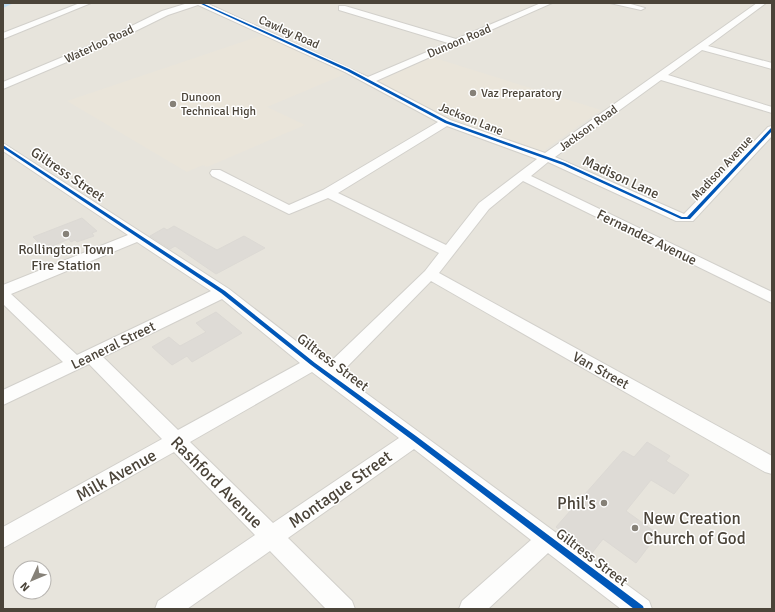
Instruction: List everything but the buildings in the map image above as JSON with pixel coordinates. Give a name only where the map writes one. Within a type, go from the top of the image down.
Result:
[{"type":"street","points":[[3,36],[87,3]]},
{"type":"street","name":"Waterloo Road","points":[[3,86],[104,43],[165,14],[196,3]]},
{"type":"street","name":"Cawley Road","points":[[200,3],[369,80]]},
{"type":"street","name":"Dunoon Road","points":[[369,80],[548,3]]},
{"type":"street","points":[[614,3],[641,8]]},
{"type":"street","name":"Jackson Road","points":[[321,369],[430,274],[484,206],[547,157],[762,3]]},
{"type":"street","points":[[342,8],[456,42]]},
{"type":"street","points":[[702,47],[772,66]]},
{"type":"street","points":[[3,75],[19,80]]},
{"type":"street","points":[[660,76],[772,110]]},
{"type":"street","name":"Jackson Lane","points":[[369,80],[446,122],[547,157]]},
{"type":"street","points":[[216,172],[289,210],[328,193],[446,122]]},
{"type":"street","name":"Madison Avenue","points":[[685,219],[688,218],[772,129]]},
{"type":"street","name":"Giltress Street","points":[[3,146],[223,292],[321,369],[640,609]]},
{"type":"street","name":"Madison Lane","points":[[547,157],[685,219]]},
{"type":"street","name":"Fernandez Avenue","points":[[522,176],[772,298]]},
{"type":"street","points":[[328,193],[449,252]]},
{"type":"street","points":[[3,291],[138,236]]},
{"type":"street","name":"Van Street","points":[[430,274],[772,466]]},
{"type":"street","name":"Leaneral Street","points":[[3,398],[223,292]]},
{"type":"street","name":"Rashford Avenue","points":[[3,295],[83,359],[176,441],[343,609]]},
{"type":"street","name":"Milk Avenue","points":[[3,538],[176,441],[321,369]]},
{"type":"street","name":"Montague Street","points":[[167,609],[414,438]]},
{"type":"street","points":[[471,609],[548,539]]},
{"type":"shaded area","points":[[3,3],[772,3],[772,609],[3,609]]},
{"type":"shaded area","name":"Dunoon Technical High","points":[[266,34],[350,72],[267,107],[305,125],[207,167],[203,165],[187,172],[67,101]]},
{"type":"shaded area","name":"Vaz Preparatory","points":[[425,55],[601,110],[540,153],[440,116],[372,78]]},
{"type":"waterway","points":[[3,5],[10,3]]},
{"type":"cycle path","points":[[200,3],[348,70],[446,122],[564,164],[681,218],[688,218],[772,129]]},
{"type":"cycle path","points":[[3,146],[223,292],[313,364],[414,438],[640,609]]},
{"type":"place","name":"Vaz Preparatory","points":[[473,93]]},
{"type":"place","name":"Dunoon Technical High","points":[[173,104]]},
{"type":"place","name":"Rollington Town Fire Station","points":[[66,234]]},
{"type":"place","name":"Phil's","points":[[604,503]]},
{"type":"place","name":"New Creation Church of God","points":[[635,528]]}]
